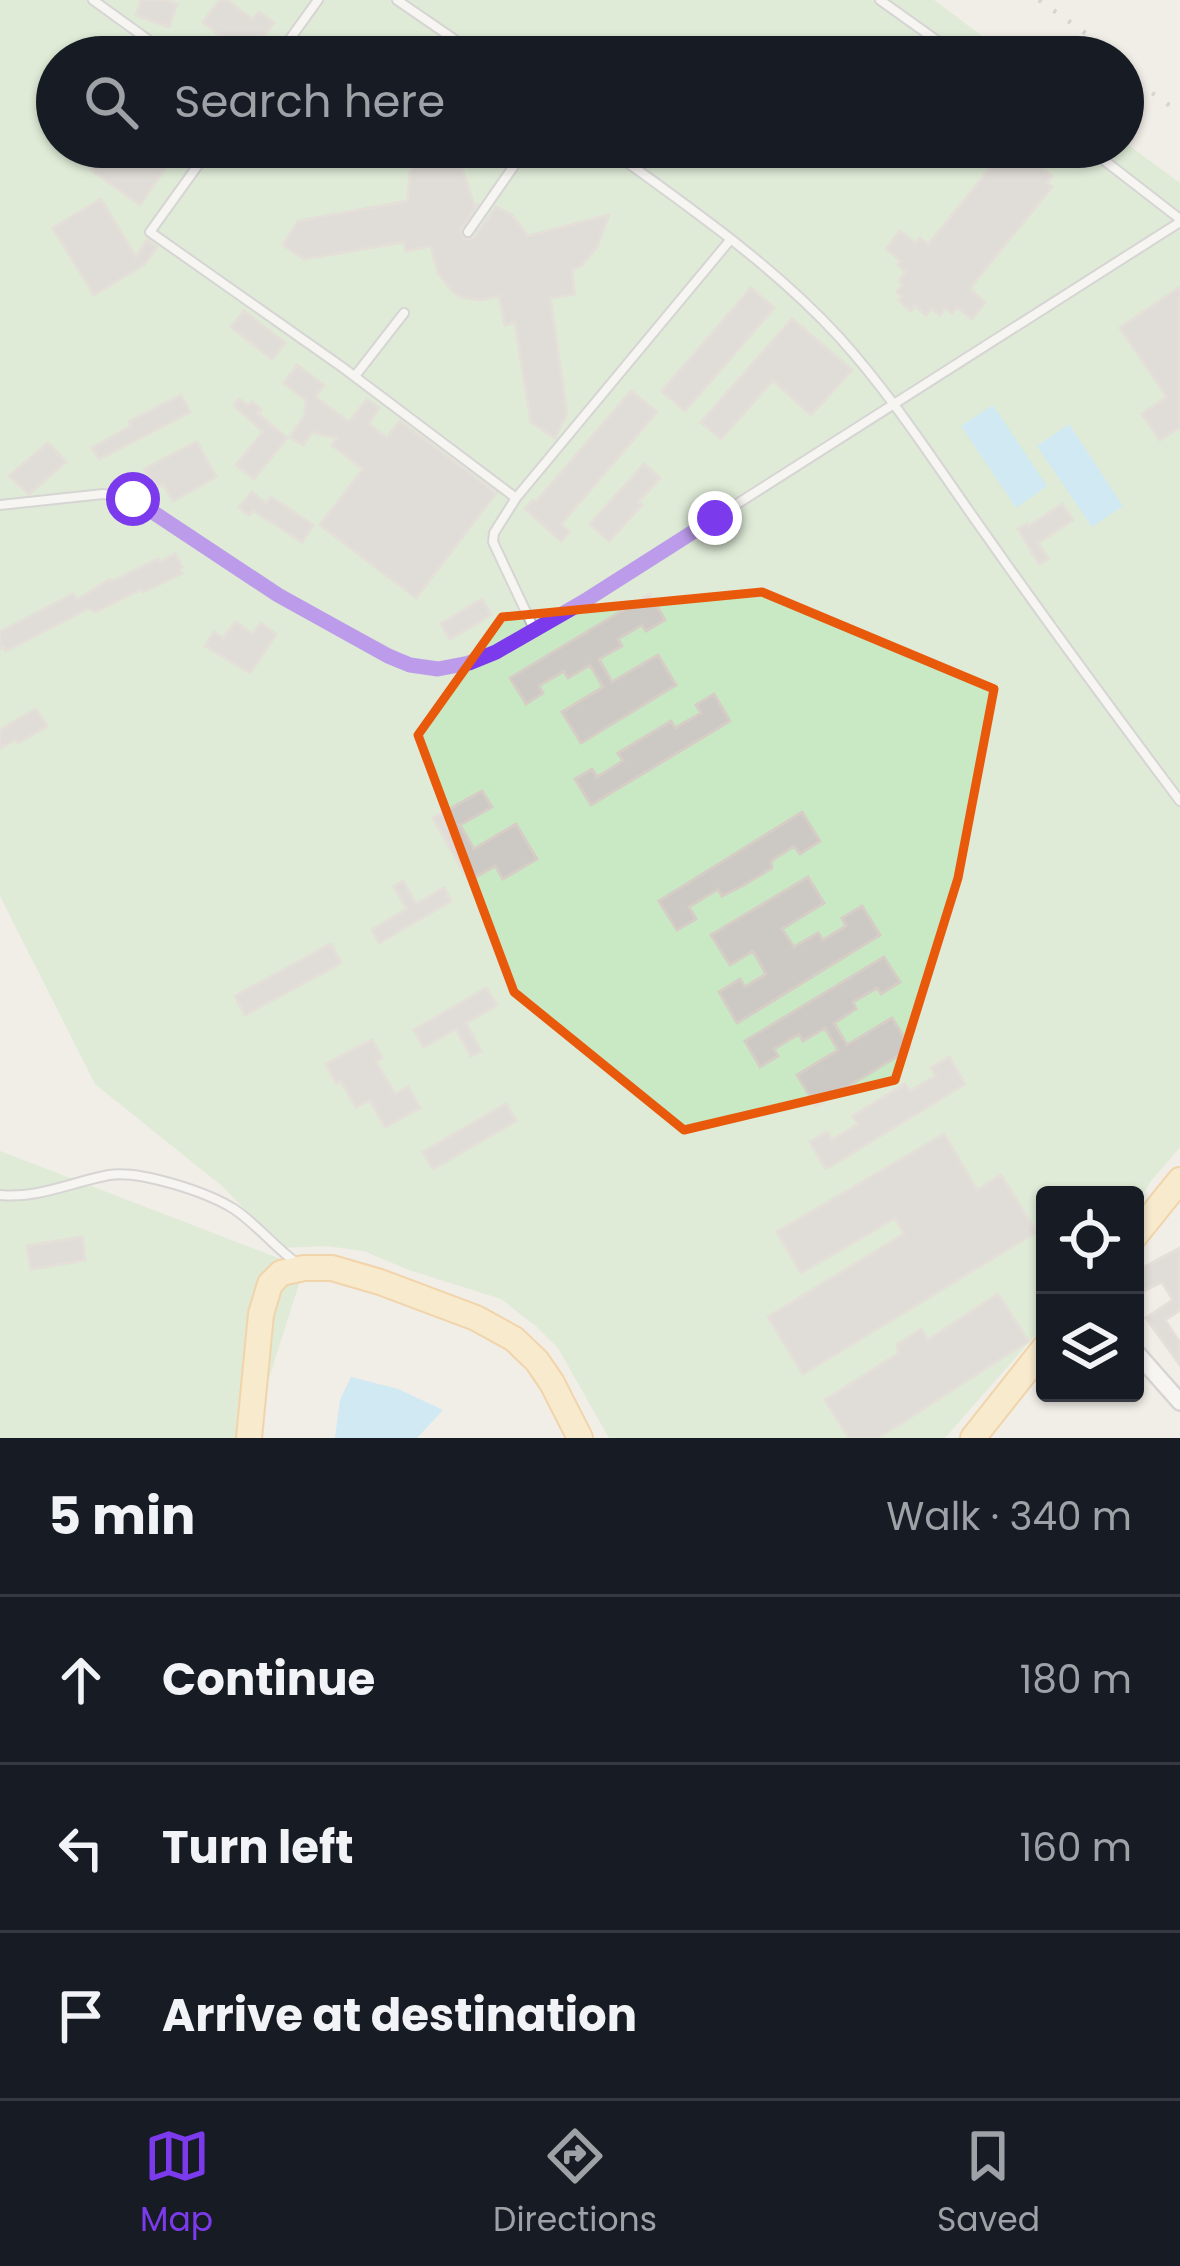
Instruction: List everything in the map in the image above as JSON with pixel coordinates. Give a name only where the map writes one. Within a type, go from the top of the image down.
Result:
[{"type":"main road","points":[[1144,1225],[1180,1180]]},
{"type":"main road","points":[[249,1438],[261,1315],[270,1284],[281,1273],[304,1268],[332,1268],[380,1282],[476,1318],[514,1339],[552,1383],[580,1438]]},
{"type":"main road","points":[[973,1438],[1036,1358]]},
{"type":"street","points":[[1144,1362],[1180,1402]]},
{"type":"lane","points":[[93,0],[143,36]]},
{"type":"lane","points":[[292,36],[318,0]]},
{"type":"lane","points":[[397,0],[449,36]]},
{"type":"lane","points":[[880,0],[931,36]]},
{"type":"lane","points":[[196,168],[151,232],[355,376],[516,498]]},
{"type":"lane","points":[[468,232],[512,168]]},
{"type":"lane","points":[[635,168],[731,239],[837,334],[895,402],[1036,607],[1180,801]]},
{"type":"lane","points":[[0,505],[103,494],[133,499],[278,595],[410,665],[438,669],[469,663],[536,631],[1180,221],[1113,168]]},
{"type":"lane","points":[[536,631],[493,542],[494,533],[516,498],[731,239]]},
{"type":"lane","points":[[355,376],[404,313]]},
{"type":"lane","points":[[0,1196],[22,1198],[115,1174],[140,1175],[234,1209],[304,1268]]},
{"type":"highlighted area","points":[[762,592],[994,689],[958,878],[895,1080],[684,1130],[514,992],[418,735],[502,617]]},
{"type":"green space","points":[[0,0],[934,0],[982,36],[36,36],[36,168],[1144,168],[1144,156],[1180,183],[1180,1147],[1144,1192],[1144,1186],[1036,1186],[1036,1334],[945,1438],[609,1438],[558,1348],[501,1299],[364,1251],[283,1248],[222,1186],[95,1084],[0,896]]},
{"type":"green space","points":[[0,1151],[304,1268],[250,1438],[0,1438]]},
{"type":"water","points":[[993,405],[1047,486],[1016,508],[961,426]]},
{"type":"water","points":[[1069,424],[1123,506],[1092,527],[1037,446]]},
{"type":"water","points":[[351,1377],[398,1389],[443,1410],[417,1438],[335,1438],[340,1400]]},
{"type":"building","points":[[141,0],[177,4],[169,27],[136,15]]},
{"type":"building","points":[[220,0],[227,0],[253,20],[259,12],[274,23],[264,36],[220,36],[203,22]]},
{"type":"building","points":[[93,168],[166,168],[140,205]]},
{"type":"building","points":[[412,168],[462,168],[477,205],[460,230],[464,239],[474,238],[496,207],[512,215],[528,236],[609,215],[597,247],[572,270],[574,294],[550,298],[567,414],[555,438],[531,422],[515,322],[505,325],[499,296],[479,300],[452,291],[438,273],[431,246],[406,251],[404,242],[304,259],[283,245],[298,221],[408,201]]},
{"type":"building","points":[[990,168],[1042,168],[1052,176],[1047,183],[1052,187],[973,284],[971,290],[985,302],[972,319],[957,307],[952,313],[945,308],[940,315],[931,308],[926,315],[915,306],[911,311],[899,300],[902,296],[897,292],[903,285],[899,281],[906,272],[886,249],[900,231],[915,243],[920,238],[928,245]]},
{"type":"building","points":[[101,199],[136,257],[147,240],[157,247],[145,264],[94,295],[53,228]]},
{"type":"building","points":[[1180,287],[1180,427],[1160,440],[1142,414],[1167,397],[1120,328]]},
{"type":"building","points":[[751,288],[774,308],[685,411],[662,391]]},
{"type":"building","points":[[244,311],[285,343],[272,359],[231,327]]},
{"type":"building","points":[[792,319],[852,370],[811,415],[773,380],[721,439],[701,422]]},
{"type":"building","points":[[297,365],[324,385],[315,397],[349,422],[367,399],[379,408],[368,424],[387,438],[400,421],[496,493],[416,598],[320,525],[363,469],[332,445],[337,438],[312,432],[303,445],[290,437],[305,415],[306,400],[284,383]]},
{"type":"building","points":[[631,391],[657,412],[561,524],[569,532],[561,541],[525,509]]},
{"type":"building","points":[[181,395],[190,412],[99,459],[92,448]]},
{"type":"building","points":[[239,399],[248,406],[252,402],[261,410],[257,413],[287,438],[254,479],[236,465],[263,432],[234,405]]},
{"type":"building","points":[[197,442],[216,477],[173,501],[163,484],[154,488],[144,469]]},
{"type":"building","points":[[48,443],[66,462],[29,494],[9,476]]},
{"type":"building","points":[[644,464],[660,478],[609,541],[590,524]]},
{"type":"building","points":[[252,492],[266,504],[271,497],[313,525],[302,542],[253,510],[249,515],[239,507]]},
{"type":"building","points":[[1062,504],[1073,520],[1038,543],[1048,559],[1039,564],[1018,529]]},
{"type":"building","points":[[175,554],[182,573],[95,612],[89,608],[6,651],[0,649],[0,632],[73,594],[77,600],[110,579]]},
{"type":"building","points":[[650,594],[665,620],[646,631],[642,625],[618,639],[622,646],[599,659],[612,682],[658,655],[676,685],[581,743],[562,712],[603,687],[590,665],[568,678],[564,671],[539,686],[543,693],[526,704],[510,678]]},
{"type":"building","points":[[482,599],[491,615],[450,639],[441,624]]},
{"type":"building","points":[[236,622],[252,634],[261,623],[276,634],[250,673],[205,646],[214,632],[223,638]]},
{"type":"building","points":[[714,694],[730,721],[591,805],[575,779],[592,769],[597,777],[623,761],[618,753],[671,721],[675,728],[701,713],[696,705]]},
{"type":"building","points":[[36,709],[47,726],[0,748],[0,730]]},
{"type":"building","points":[[482,791],[492,807],[460,825],[474,849],[516,824],[537,859],[503,879],[495,866],[469,881],[433,818]]},
{"type":"building","points":[[802,812],[820,841],[800,854],[794,846],[771,861],[772,868],[744,885],[722,896],[718,889],[689,907],[696,919],[677,930],[659,901]]},
{"type":"building","points":[[808,877],[824,903],[782,929],[794,947],[818,933],[823,940],[846,926],[842,918],[862,906],[880,935],[737,1023],[719,992],[740,979],[745,987],[766,974],[753,951],[730,965],[711,935]]},
{"type":"building","points":[[403,881],[416,904],[444,888],[451,901],[379,943],[372,930],[407,909],[394,886]]},
{"type":"building","points":[[331,944],[341,963],[245,1015],[235,996]]},
{"type":"building","points":[[884,957],[900,982],[881,994],[877,988],[853,1002],[856,1009],[834,1023],[847,1045],[892,1018],[911,1048],[816,1106],[797,1075],[838,1050],[825,1028],[803,1041],[799,1034],[774,1049],[778,1056],[760,1067],[745,1041]]},
{"type":"building","points":[[486,988],[497,1005],[466,1023],[481,1051],[471,1056],[456,1029],[424,1047],[414,1030]]},
{"type":"building","points":[[372,1040],[382,1058],[376,1062],[395,1094],[408,1087],[420,1108],[385,1127],[370,1100],[356,1107],[326,1064]]},
{"type":"building","points":[[949,1057],[965,1084],[826,1169],[810,1142],[827,1132],[832,1140],[858,1124],[853,1116],[905,1084],[910,1091],[936,1076],[931,1068]]},
{"type":"building","points":[[506,1104],[516,1121],[433,1169],[423,1152]]},
{"type":"building","points":[[944,1134],[977,1190],[1001,1175],[1036,1232],[803,1374],[768,1317],[904,1234],[895,1218],[801,1273],[777,1232]]},
{"type":"building","points":[[82,1237],[85,1260],[31,1269],[27,1246]]},
{"type":"building","points":[[1180,1248],[1180,1310],[1165,1320],[1180,1343],[1180,1365],[1146,1318],[1173,1300],[1162,1282],[1144,1291],[1144,1267]]},
{"type":"building","points":[[998,1294],[1028,1341],[878,1438],[849,1438],[825,1400],[899,1353],[897,1345],[921,1329],[928,1340]]},
{"type":"railway","points":[[1039,0],[1090,36]]},
{"type":"railway","points":[[1144,87],[1180,113]]},
{"type":"route","points":[[133,499],[278,595],[388,656],[438,669],[469,663],[536,631],[715,518]]}]
